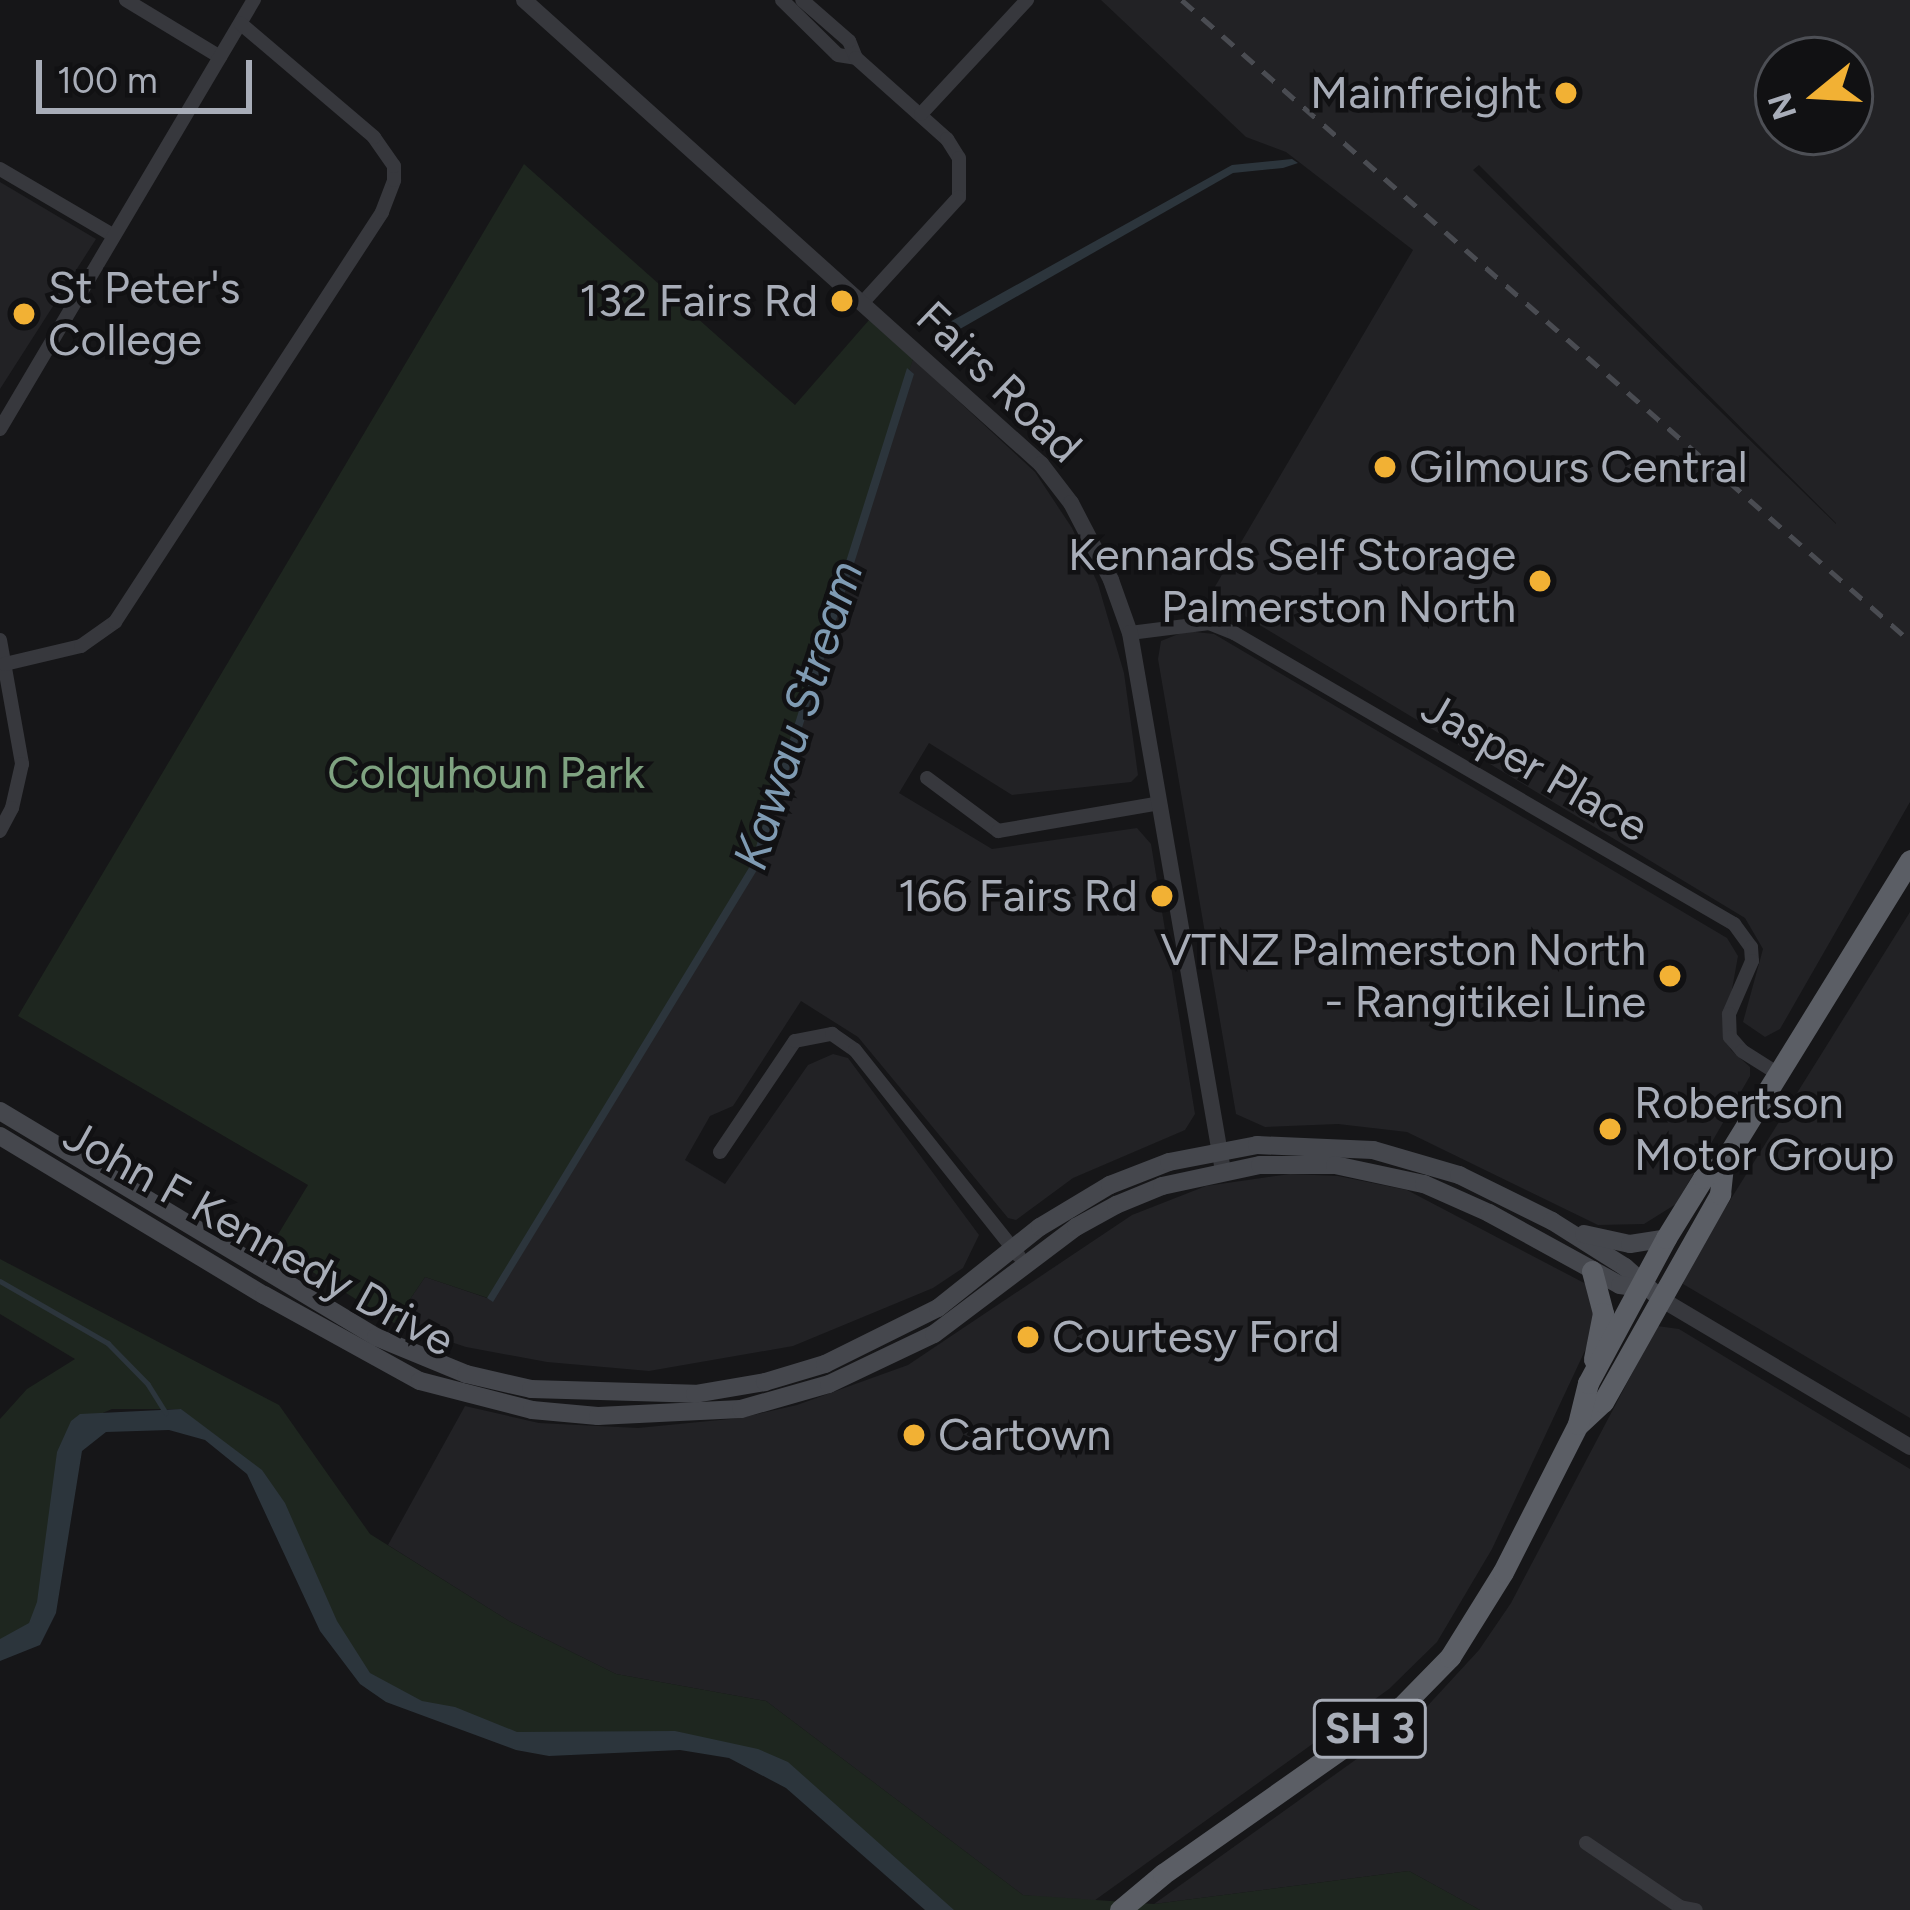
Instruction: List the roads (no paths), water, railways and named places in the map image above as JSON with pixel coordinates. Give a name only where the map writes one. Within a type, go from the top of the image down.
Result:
[{"type":"highway","name":"SH 3","points":[[1578,1424],[1604,1402],[1651,1294],[1666,1238],[1702,1178],[1723,1163],[1910,860]]},
{"type":"highway","name":"SH 3","points":[[1120,1910],[1427,1683],[1477,1617],[1578,1424],[1588,1383],[1720,1194],[1723,1163]]},
{"type":"highway","points":[[1588,1383],[1603,1313],[1592,1271]]},
{"type":"main road","name":"John F Kennedy Drive","points":[[0,1111],[411,1354],[531,1389],[696,1404]]},
{"type":"main road","name":"John F Kennedy Drive","points":[[0,1136],[264,1295],[420,1381],[532,1410],[598,1417],[696,1404],[778,1400],[878,1364],[961,1316],[1019,1257],[1110,1185],[1290,1143],[1373,1150],[1425,1163],[1501,1193],[1624,1268],[1651,1294]]},
{"type":"main road","name":"John F Kennedy Drive","points":[[1221,1160],[1358,1168],[1424,1184],[1490,1213],[1592,1271],[1651,1294]]},
{"type":"main road","points":[[1490,1213],[1501,1193]]},
{"type":"main road","points":[[1552,1221],[1590,1237],[1630,1244],[1666,1238]]},
{"type":"street","points":[[126,0],[220,57]]},
{"type":"street","points":[[0,429],[254,0]]},
{"type":"street","name":"Fairs Road","points":[[524,0],[1041,464],[1092,540],[1130,633],[1221,1160]]},
{"type":"street","points":[[782,0],[838,56],[856,58]]},
{"type":"street","points":[[802,0],[849,41],[856,58],[921,114],[959,158],[959,197],[863,302]]},
{"type":"street","points":[[921,114],[1027,0]]},
{"type":"street","points":[[5,664],[81,646],[115,622],[382,212],[394,180],[394,166],[374,137],[241,24]]},
{"type":"street","points":[[0,169],[114,236]]},
{"type":"street","name":"Jasper Place","points":[[1130,633],[1209,622],[1234,633],[1734,924],[1751,947],[1751,961],[1729,1014],[1730,1036],[1777,1073]]},
{"type":"street","points":[[0,640],[22,764],[12,808],[0,831]]},
{"type":"street","points":[[927,778],[998,831],[1160,803]]},
{"type":"street","points":[[720,1152],[795,1041],[832,1034],[855,1050],[1019,1257]]},
{"type":"street","points":[[1651,1294],[1910,1448]]},
{"type":"street","points":[[1586,1843],[1680,1907],[1696,1910]]},
{"type":"water","points":[[1292,159],[1298,163],[1233,173],[946,337],[939,328],[1232,165]]},
{"type":"water","points":[[907,368],[914,374],[757,870],[493,1302],[487,1298],[750,866]]},
{"type":"water","points":[[181,1409],[262,1470],[285,1503],[337,1621],[370,1673],[422,1701],[455,1707],[517,1732],[675,1731],[758,1749],[788,1762],[954,1910],[925,1910],[786,1788],[729,1758],[680,1750],[549,1756],[516,1750],[386,1702],[360,1684],[320,1631],[247,1474],[205,1440],[169,1430],[106,1432],[82,1451],[56,1613],[40,1645],[0,1661],[0,1639],[29,1623],[37,1602],[57,1452],[71,1421],[80,1414]]},
{"type":"waterway","name":"Kawau Stream","points":[[939,344],[949,334]]},
{"type":"waterway","points":[[0,1281],[108,1343],[148,1384],[166,1413]]},
{"type":"railway","points":[[1182,0],[1910,641]]},
{"type":"place","name":"Mainfreight","points":[[1566,93]]},
{"type":"place","name":"132 Fairs Rd","points":[[842,301]]},
{"type":"place","name":"St Peter's College","points":[[24,314]]},
{"type":"place","name":"Gilmours Central","points":[[1385,467]]},
{"type":"place","name":"Kennards Self Storage Palmerston North","points":[[1540,581]]},
{"type":"place","name":"166 Fairs Rd","points":[[1162,896]]},
{"type":"place","name":"VTNZ Palmerston North - Rangitikei Line","points":[[1670,976]]},
{"type":"place","name":"Robertson Motor Group","points":[[1610,1129]]},
{"type":"place","name":"Courtesy Ford","points":[[1028,1337]]},
{"type":"place","name":"Cartown","points":[[914,1435]]},
{"type":"park label","name":"Colquhoun Park","points":[[486,773]]}]
